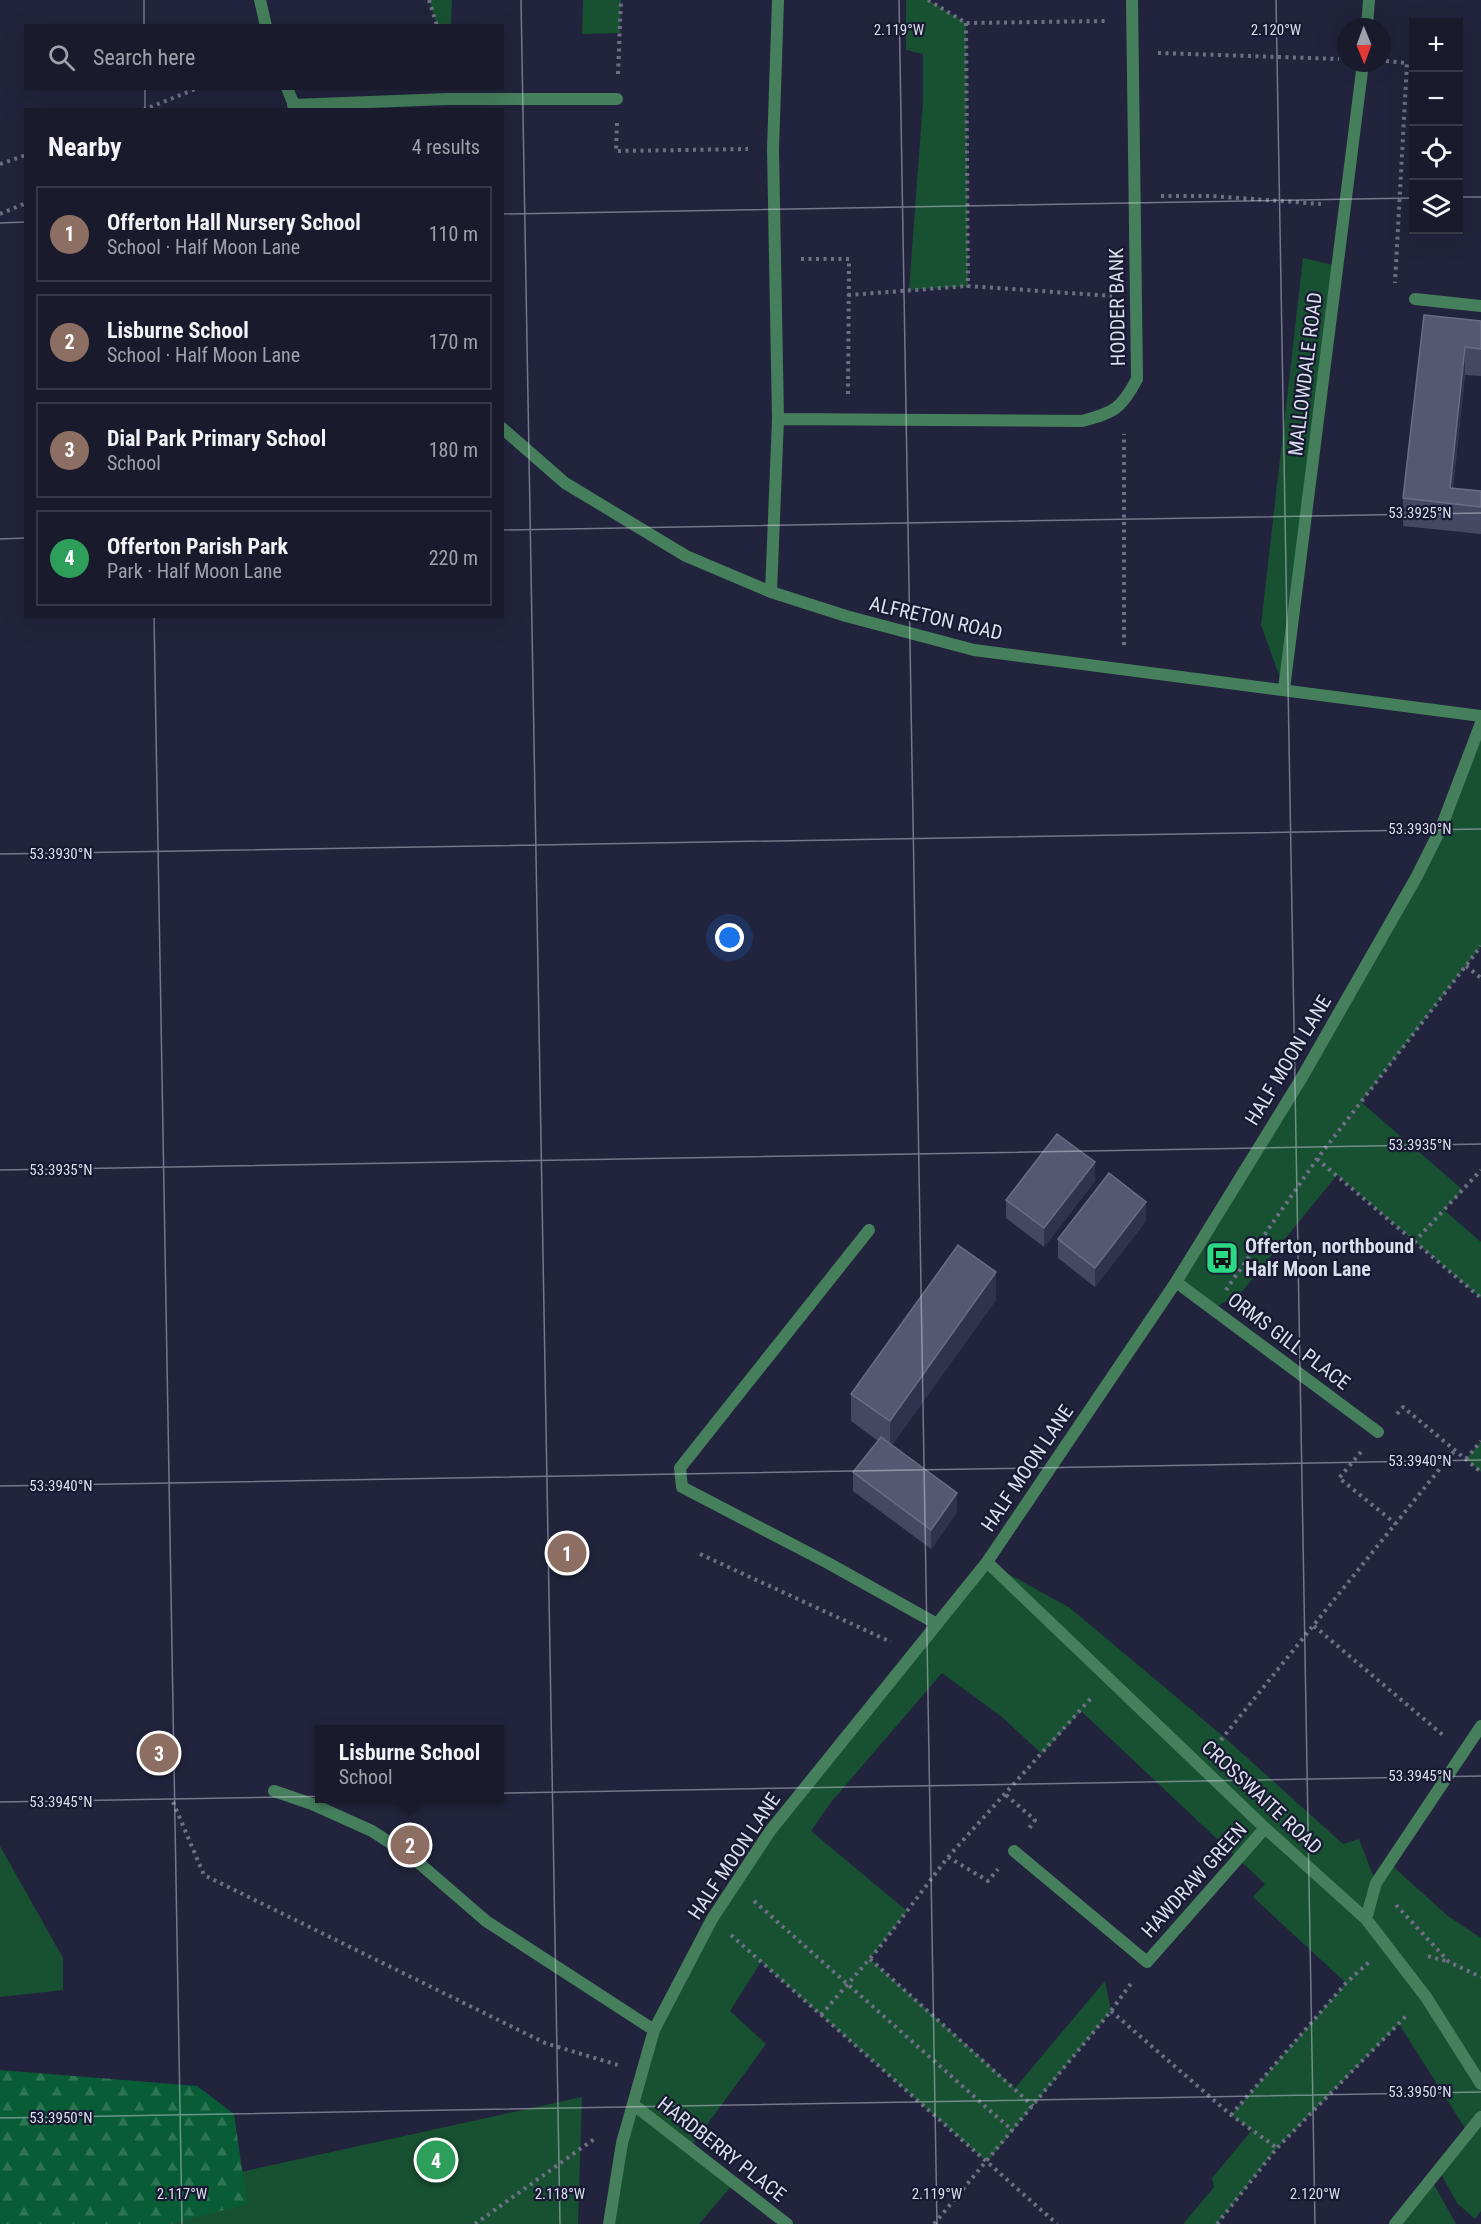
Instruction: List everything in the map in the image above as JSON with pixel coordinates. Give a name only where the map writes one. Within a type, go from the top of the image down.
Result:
[{"type":"street","points":[[260,0],[266,24]]},
{"type":"street","points":[[771,592],[778,419],[773,149],[778,0]]},
{"type":"street","name":"HODDER BANK","points":[[1124,403],[1137,379],[1132,0]]},
{"type":"street","points":[[1367,18],[1369,0]]},
{"type":"street","name":"MALLOWDALE ROAD","points":[[1284,689],[1362,72]]},
{"type":"street","points":[[288,90],[295,107],[447,99],[617,99]]},
{"type":"street","points":[[1415,299],[1481,306]]},
{"type":"street","points":[[778,419],[1082,421],[1106,415],[1124,403]]},
{"type":"street","name":"ALFRETON ROAD","points":[[504,430],[575,489],[686,556],[771,592],[846,616],[974,651],[1481,716]]},
{"type":"street","name":"HALF MOON LANE","points":[[609,2224],[621,2143],[654,2030],[712,1919],[771,1831],[987,1562],[1176,1282],[1301,1079],[1417,876],[1441,828],[1481,723]]},
{"type":"street","points":[[869,1230],[680,1468],[682,1487],[828,1563],[938,1624]]},
{"type":"street","name":"ORMS GILL PLACE","points":[[1176,1282],[1378,1432]]},
{"type":"street","name":"CROSSWAITE ROAD","points":[[987,1562],[1265,1828],[1366,1919],[1426,1997],[1481,2084]]},
{"type":"street","points":[[1366,1919],[1376,1883],[1481,1726]]},
{"type":"street","points":[[274,1791],[312,1804],[372,1831],[412,1857],[486,1921],[654,2030]]},
{"type":"street","name":"HAWDRAW GREEN","points":[[1014,1851],[1146,1962],[1265,1828]]},
{"type":"street","name":"HARDBERRY PLACE","points":[[632,2109],[787,2224]]},
{"type":"street","points":[[1395,2224],[1481,2117]]},
{"type":"path","points":[[429,0],[436,24]]},
{"type":"path","points":[[621,0],[616,152],[773,149]]},
{"type":"path","points":[[928,0],[966,23],[1133,21]]},
{"type":"path","points":[[966,23],[968,286]]},
{"type":"path","points":[[1133,53],[1337,59]]},
{"type":"path","points":[[1391,62],[1407,63],[1395,292],[1415,299]]},
{"type":"path","points":[[148,108],[193,90]]},
{"type":"path","points":[[159,103],[160,108]]},
{"type":"path","points":[[0,164],[24,156]]},
{"type":"path","points":[[1135,195],[1212,196],[1346,206]]},
{"type":"path","points":[[0,214],[24,204]]},
{"type":"path","points":[[775,259],[849,259],[848,420]]},
{"type":"path","points":[[848,295],[968,286],[1136,297]]},
{"type":"path","points":[[1124,403],[1124,669]]},
{"type":"path","points":[[1214,1308],[1317,1159],[1481,946]]},
{"type":"path","points":[[1466,966],[1481,978]]},
{"type":"path","points":[[1317,1159],[1481,1298]]},
{"type":"path","points":[[1414,1242],[1481,1170]]},
{"type":"path","points":[[1396,1524],[1339,1478],[1378,1432],[1403,1407],[1481,1472]]},
{"type":"path","points":[[1466,1459],[1481,1441]]},
{"type":"path","points":[[1200,1766],[1455,1450]]},
{"type":"path","points":[[700,1554],[914,1652]]},
{"type":"path","points":[[1314,1626],[1463,1752]]},
{"type":"path","points":[[821,2015],[870,1959],[948,1857],[1109,1678]]},
{"type":"path","points":[[173,1802],[204,1875],[545,2043],[642,2072]]},
{"type":"path","points":[[1376,1883],[1449,1962],[1481,1977]]},
{"type":"path","points":[[735,1884],[1013,2131]]},
{"type":"path","points":[[712,1919],[1057,2224]]},
{"type":"path","points":[[1231,2115],[1346,1983],[1386,1945]]},
{"type":"path","points":[[870,1959],[1034,2106]]},
{"type":"path","points":[[934,2224],[1111,2011],[1146,1962]]},
{"type":"path","points":[[1217,2224],[1277,2148],[1426,1997]]},
{"type":"path","points":[[1111,2011],[1231,2115],[1277,2148]]},
{"type":"path","points":[[475,2224],[632,2109]]},
{"type":"green space","points":[[429,0],[452,0],[451,24],[437,24]]},
{"type":"green space","points":[[583,0],[621,0],[620,33],[582,34]]},
{"type":"green space","points":[[906,0],[928,0],[966,23],[968,286],[909,290],[923,101],[923,54],[906,50]]},
{"type":"green space","points":[[1303,258],[1338,266],[1284,689],[1261,625]]},
{"type":"green space","points":[[1481,723],[1481,946],[1361,1102],[1463,1190],[1444,1210],[1481,1242],[1481,1298],[1337,1175],[1240,1294],[1214,1308],[1176,1282],[1417,876]]},
{"type":"green space","points":[[1481,1441],[1481,1472],[1466,1459]]},
{"type":"green space","points":[[987,1562],[1070,1608],[1224,1737],[1343,1844],[1359,1839],[1376,1883],[1389,1863],[1448,1916],[1481,1938],[1481,2211],[1475,2219],[1457,2203],[1439,2170],[1468,2133],[1399,2024],[1277,2148],[1217,2224],[1183,2224],[1214,2187],[1212,2178],[1252,2130],[1231,2115],[1346,1983],[1253,1897],[1265,1884],[1081,1711],[1042,1754],[1002,1717],[942,1673],[832,1801],[811,1831],[907,1911],[870,1959],[1015,2088],[1105,1981],[1111,2011],[987,2162],[761,1962],[730,2011],[766,2044],[690,2148],[734,2183],[699,2224],[609,2224],[654,2030],[712,1919],[770,1831]]},
{"type":"green space","points":[[0,1846],[63,1958],[63,1990],[0,1997]]},
{"type":"green space","points":[[0,2070],[197,2086],[234,2114],[247,2204],[170,2224],[0,2224]]},
{"type":"green space","points":[[582,2097],[578,2224],[4,2224]]},
{"type":"green space","points":[[1431,2179],[1456,2224],[1395,2224]]},
{"type":"building","points":[[1424,315],[1481,321],[1481,349],[1465,347],[1450,488],[1481,491],[1481,507],[1403,498]]},
{"type":"building","points":[[1057,1134],[1095,1162],[1044,1228],[1006,1200]]},
{"type":"building","points":[[1109,1173],[1146,1202],[1095,1268],[1058,1239]]},
{"type":"building","points":[[958,1245],[996,1272],[890,1421],[851,1394]]},
{"type":"building","points":[[881,1437],[957,1493],[931,1530],[853,1472]]},
{"type":"place","name":"Offerton, northbound Half Moon Lane","points":[[1222,1258]]},
{"type":"place","name":"Offerton Hall Nursery School","points":[[567,1553]]},
{"type":"place","name":"Dial Park Primary School","points":[[159,1753]]},
{"type":"place","name":"Lisburne School","points":[[410,1845]]},
{"type":"place","name":"Offerton Parish Park","points":[[436,2160]]}]
